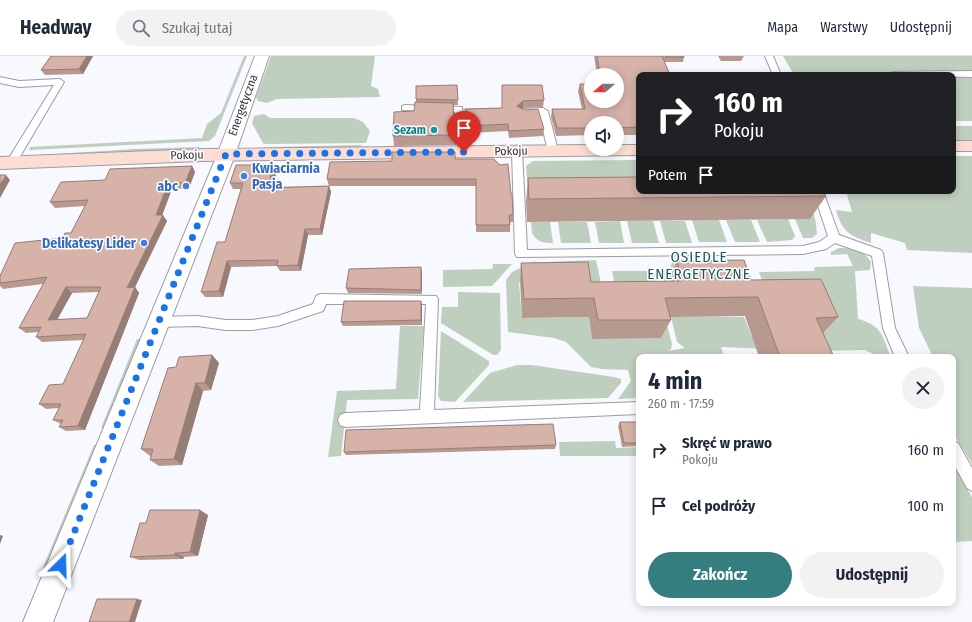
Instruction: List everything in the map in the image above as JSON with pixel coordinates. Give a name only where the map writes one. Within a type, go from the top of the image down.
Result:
[{"type":"street","name":"Energetyczna","points":[[38,622],[226,154],[262,56]]},
{"type":"street","points":[[956,146],[972,146]]},
{"type":"street","name":"Pokoju","points":[[6,163],[226,154],[636,150]]},
{"type":"lane","points":[[769,56],[776,72]]},
{"type":"lane","points":[[956,74],[972,74]]},
{"type":"lane","points":[[0,80],[19,84],[60,82],[6,163]]},
{"type":"lane","points":[[405,108],[459,109],[464,152]]},
{"type":"lane","points":[[523,112],[543,111],[553,151]]},
{"type":"lane","points":[[517,151],[521,254],[803,250],[822,246],[834,238]]},
{"type":"lane","points":[[819,194],[834,238]]},
{"type":"lane","points":[[834,238],[877,253],[889,328],[901,354]]},
{"type":"lane","points":[[158,322],[197,321],[226,325],[252,325],[278,321],[319,307],[320,299],[432,299],[427,418]]},
{"type":"lane","points":[[345,420],[427,418],[636,408]]},
{"type":"lane","points":[[956,454],[972,483]]},
{"type":"green space","points":[[244,56],[247,56],[215,136],[209,141],[29,150],[30,147],[202,138],[207,124],[221,113]]},
{"type":"green space","points":[[271,56],[375,56],[371,86],[378,89],[380,97],[277,99],[267,103],[258,101],[256,97]]},
{"type":"green space","points":[[783,56],[972,56],[972,121],[956,121],[956,72],[792,72]]},
{"type":"green space","points":[[264,114],[270,118],[354,118],[363,122],[370,131],[366,143],[266,144],[263,143],[252,123],[254,116]]},
{"type":"green space","points":[[956,126],[972,126],[972,140],[956,140]]},
{"type":"green space","points":[[362,145],[360,147],[268,147]]},
{"type":"green space","points":[[199,147],[199,149],[25,156],[133,149]]},
{"type":"green space","points":[[956,156],[972,156],[972,253],[907,250],[905,243],[871,233],[871,243],[848,232],[841,223],[836,210],[852,212],[847,194],[956,194]]},
{"type":"green space","points":[[636,160],[636,194],[809,194],[816,223],[817,234],[812,238],[803,238],[795,219],[810,219],[800,198],[533,201],[534,222],[550,222],[553,243],[546,243],[536,238],[532,233],[526,166],[533,161]]},
{"type":"green space","points":[[788,219],[795,236],[792,240],[767,242],[757,220]]},
{"type":"green space","points":[[692,220],[719,220],[727,242],[699,242]]},
{"type":"green space","points":[[726,220],[751,220],[760,242],[735,242]]},
{"type":"green space","points":[[620,221],[624,243],[599,243],[595,222]]},
{"type":"green space","points":[[627,221],[653,221],[659,243],[632,243]]},
{"type":"green space","points":[[660,221],[685,221],[692,243],[666,243]]},
{"type":"green space","points":[[558,222],[587,222],[591,243],[561,243]]},
{"type":"green space","points":[[839,248],[857,250],[865,255],[871,262],[870,270],[855,271],[858,319],[872,325],[877,329],[883,338],[890,354],[874,354],[865,350],[814,351],[721,347],[723,354],[636,354],[636,398],[618,399],[631,381],[628,370],[591,367],[566,342],[554,338],[508,332],[506,280],[512,272],[535,261],[537,282],[519,283],[522,318],[589,317],[592,339],[618,301],[612,271],[653,271],[672,344],[671,349],[667,351],[685,348],[677,342],[660,271],[670,271],[672,261],[680,259],[685,280],[668,281],[677,316],[744,317],[752,337],[769,299],[759,272],[814,271],[815,267],[853,266],[847,254],[831,255],[831,252]]},
{"type":"green space","points":[[596,260],[605,301],[550,282],[548,262]]},
{"type":"green space","points":[[493,264],[512,264],[492,286],[443,287],[443,270],[492,269]]},
{"type":"green space","points":[[913,286],[972,288],[972,464],[956,438],[956,354],[932,354],[919,328]]},
{"type":"green space","points":[[458,292],[500,293],[501,350],[497,355],[493,355],[441,323],[442,307],[458,307]]},
{"type":"green space","points":[[400,326],[424,326],[418,399],[347,400],[341,456],[328,457],[337,391],[396,389]]},
{"type":"green space","points":[[441,331],[489,361],[489,365],[455,402],[441,401],[438,396]]},
{"type":"green space","points":[[137,339],[141,339],[105,428],[101,428]]},
{"type":"green space","points":[[517,365],[532,365],[614,377],[621,379],[621,383],[608,398],[463,402],[490,373]]},
{"type":"green space","points":[[615,441],[616,448],[636,447],[636,456],[560,456],[559,442]]},
{"type":"green space","points":[[94,445],[97,445],[46,572],[41,572]]},
{"type":"green space","points":[[956,468],[972,497],[972,541],[956,542]]},
{"type":"building","points":[[51,56],[87,56],[79,69],[41,70]]},
{"type":"building","points":[[597,56],[662,56],[669,72],[636,72],[636,127],[624,128],[624,116],[584,116],[584,128],[557,128],[552,109],[624,108],[624,68],[599,68]]},
{"type":"building","points":[[684,56],[684,57],[666,57]]},
{"type":"building","points":[[580,84],[584,84],[584,104]]},
{"type":"building","points":[[457,85],[458,100],[416,99],[416,86]]},
{"type":"building","points":[[502,85],[542,85],[544,100],[523,101],[517,106],[524,110],[538,109],[544,129],[509,131],[508,124],[467,126],[465,109],[502,108]]},
{"type":"building","points":[[415,102],[453,103],[455,135],[393,136],[394,112],[414,111]]},
{"type":"building","points":[[392,152],[455,152],[455,159],[494,159],[500,165],[508,164],[513,215],[509,215],[510,225],[476,225],[476,179],[327,179],[330,162],[392,161]]},
{"type":"building","points":[[236,165],[274,165],[267,188],[329,186],[320,229],[305,229],[298,265],[277,266],[278,260],[227,261],[219,291],[201,292],[217,242],[225,242],[243,183],[230,183]]},
{"type":"building","points":[[192,166],[185,183],[168,183],[156,215],[163,215],[127,288],[135,287],[78,426],[59,427],[63,420],[53,420],[61,404],[39,404],[49,385],[63,384],[86,334],[36,337],[41,327],[19,328],[47,277],[0,283],[0,276],[15,243],[63,238],[65,233],[71,233],[88,200],[50,202],[61,182],[105,180],[110,169]],"holes":[[[66,287],[101,287],[87,318],[48,320]]]},
{"type":"building","points":[[0,175],[6,175],[0,185]]},
{"type":"building","points":[[636,177],[636,194],[825,194],[826,196],[529,199],[528,178]]},
{"type":"building","points":[[744,260],[751,280],[821,279],[838,317],[816,318],[833,354],[779,354],[758,297],[665,298],[671,320],[598,320],[594,298],[524,299],[521,263],[588,262],[591,282],[682,281],[677,261]]},
{"type":"building","points":[[421,267],[421,290],[346,288],[349,269]]},
{"type":"building","points":[[344,301],[421,301],[421,320],[341,322]]},
{"type":"building","points":[[212,355],[205,383],[196,383],[174,459],[150,460],[153,449],[141,449],[168,368],[176,367],[179,357]]},
{"type":"building","points":[[620,422],[636,422],[636,443],[624,443]]},
{"type":"building","points":[[553,424],[556,445],[344,452],[346,430]]},
{"type":"building","points":[[150,510],[200,510],[190,552],[175,553],[175,555],[130,557],[140,523],[146,523]]},
{"type":"building","points":[[97,599],[137,599],[129,622],[89,622]]},
{"type":"place","name":"Sezam","points":[[434,130]]},
{"type":"place","name":"Kwiaciarnia Pasja","points":[[244,176]]},
{"type":"place","name":"abc","points":[[186,186]]},
{"type":"place","name":"Delikatesy Lider","points":[[144,243]]},
{"type":"district","name":"OSIEDLE ENERGETYCZNE","points":[[699,266]]},
{"type":"route","points":[[61,565],[226,154],[464,152]]}]
